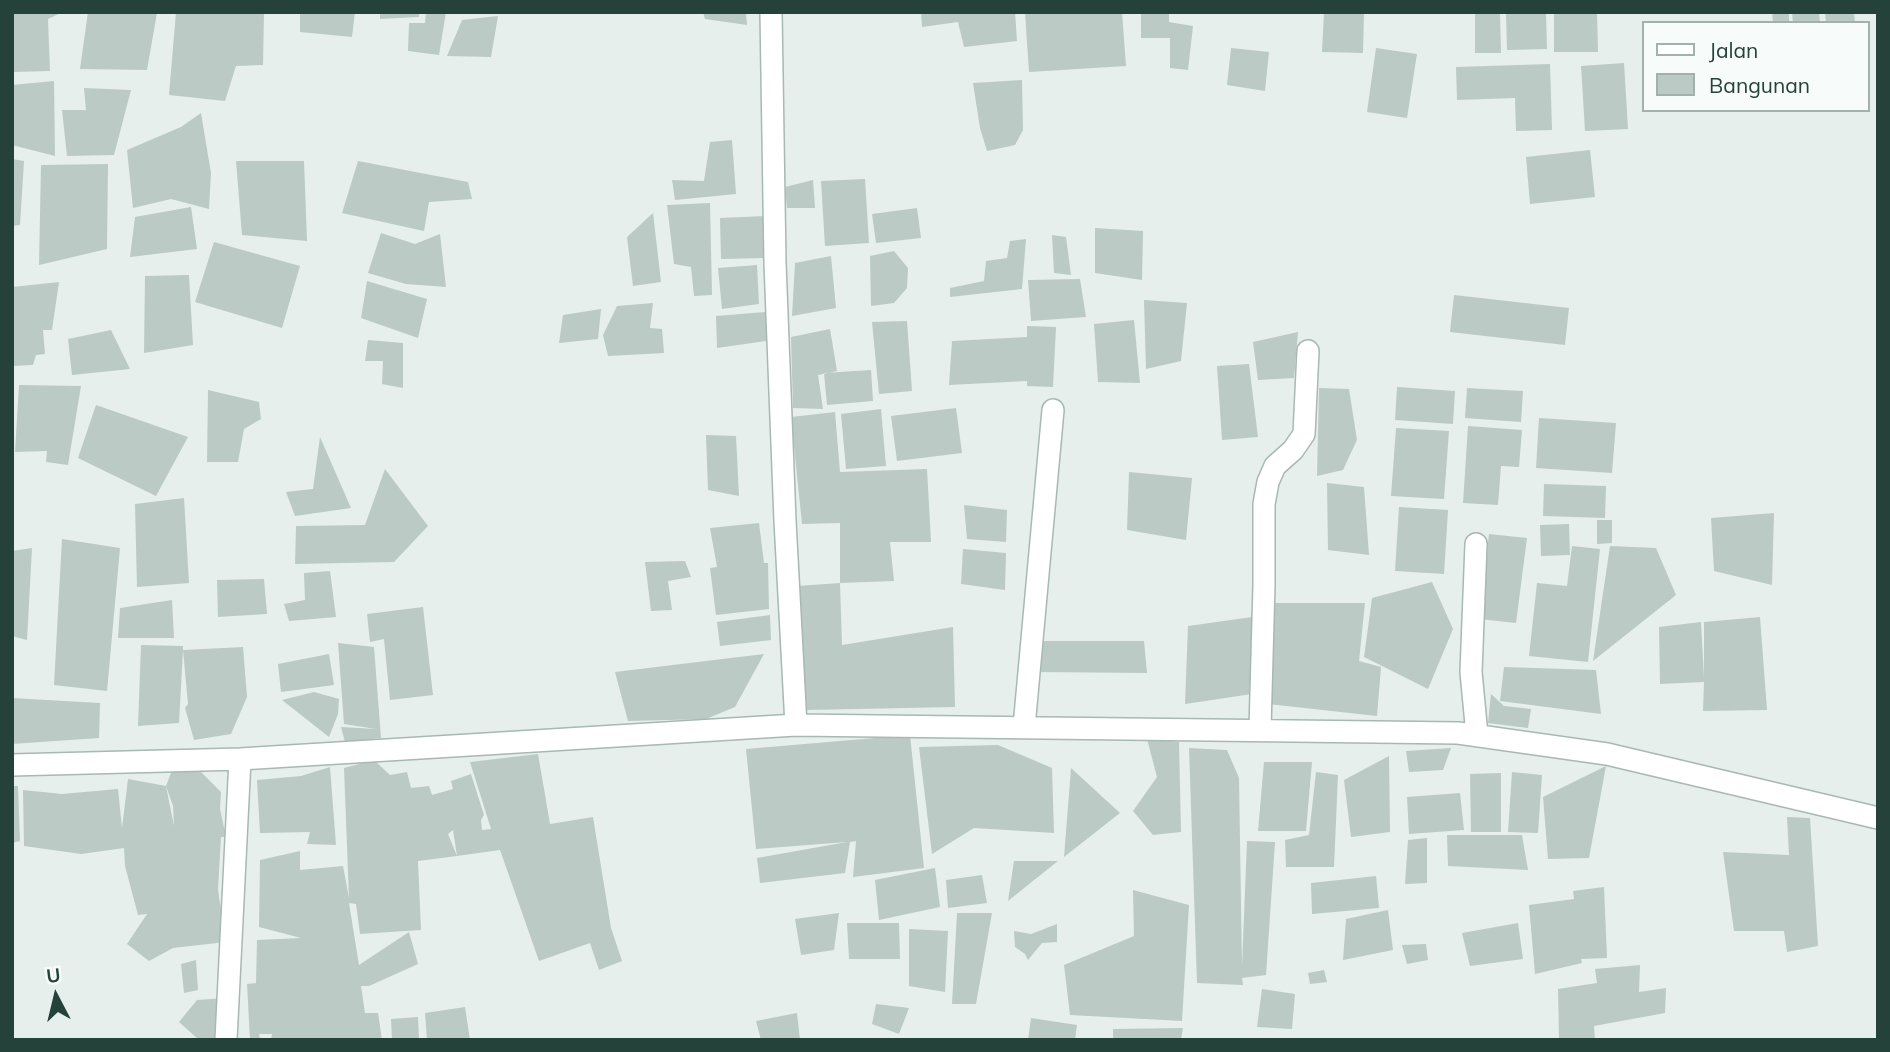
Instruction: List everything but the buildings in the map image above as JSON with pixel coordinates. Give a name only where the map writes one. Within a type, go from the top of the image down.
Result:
[{"type":"street","points":[[771,12],[775,263],[796,724]]},
{"type":"street","points":[[1260,729],[1264,504],[1268,482],[1275,466],[1293,450],[1304,434],[1308,351]]},
{"type":"street","points":[[1024,727],[1052,410]]},
{"type":"street","points":[[1476,544],[1471,672],[1477,735]]},
{"type":"street","points":[[12,765],[240,759],[796,724],[1458,733],[1606,754],[1878,818]]},
{"type":"street","points":[[226,1040],[240,759]]}]
